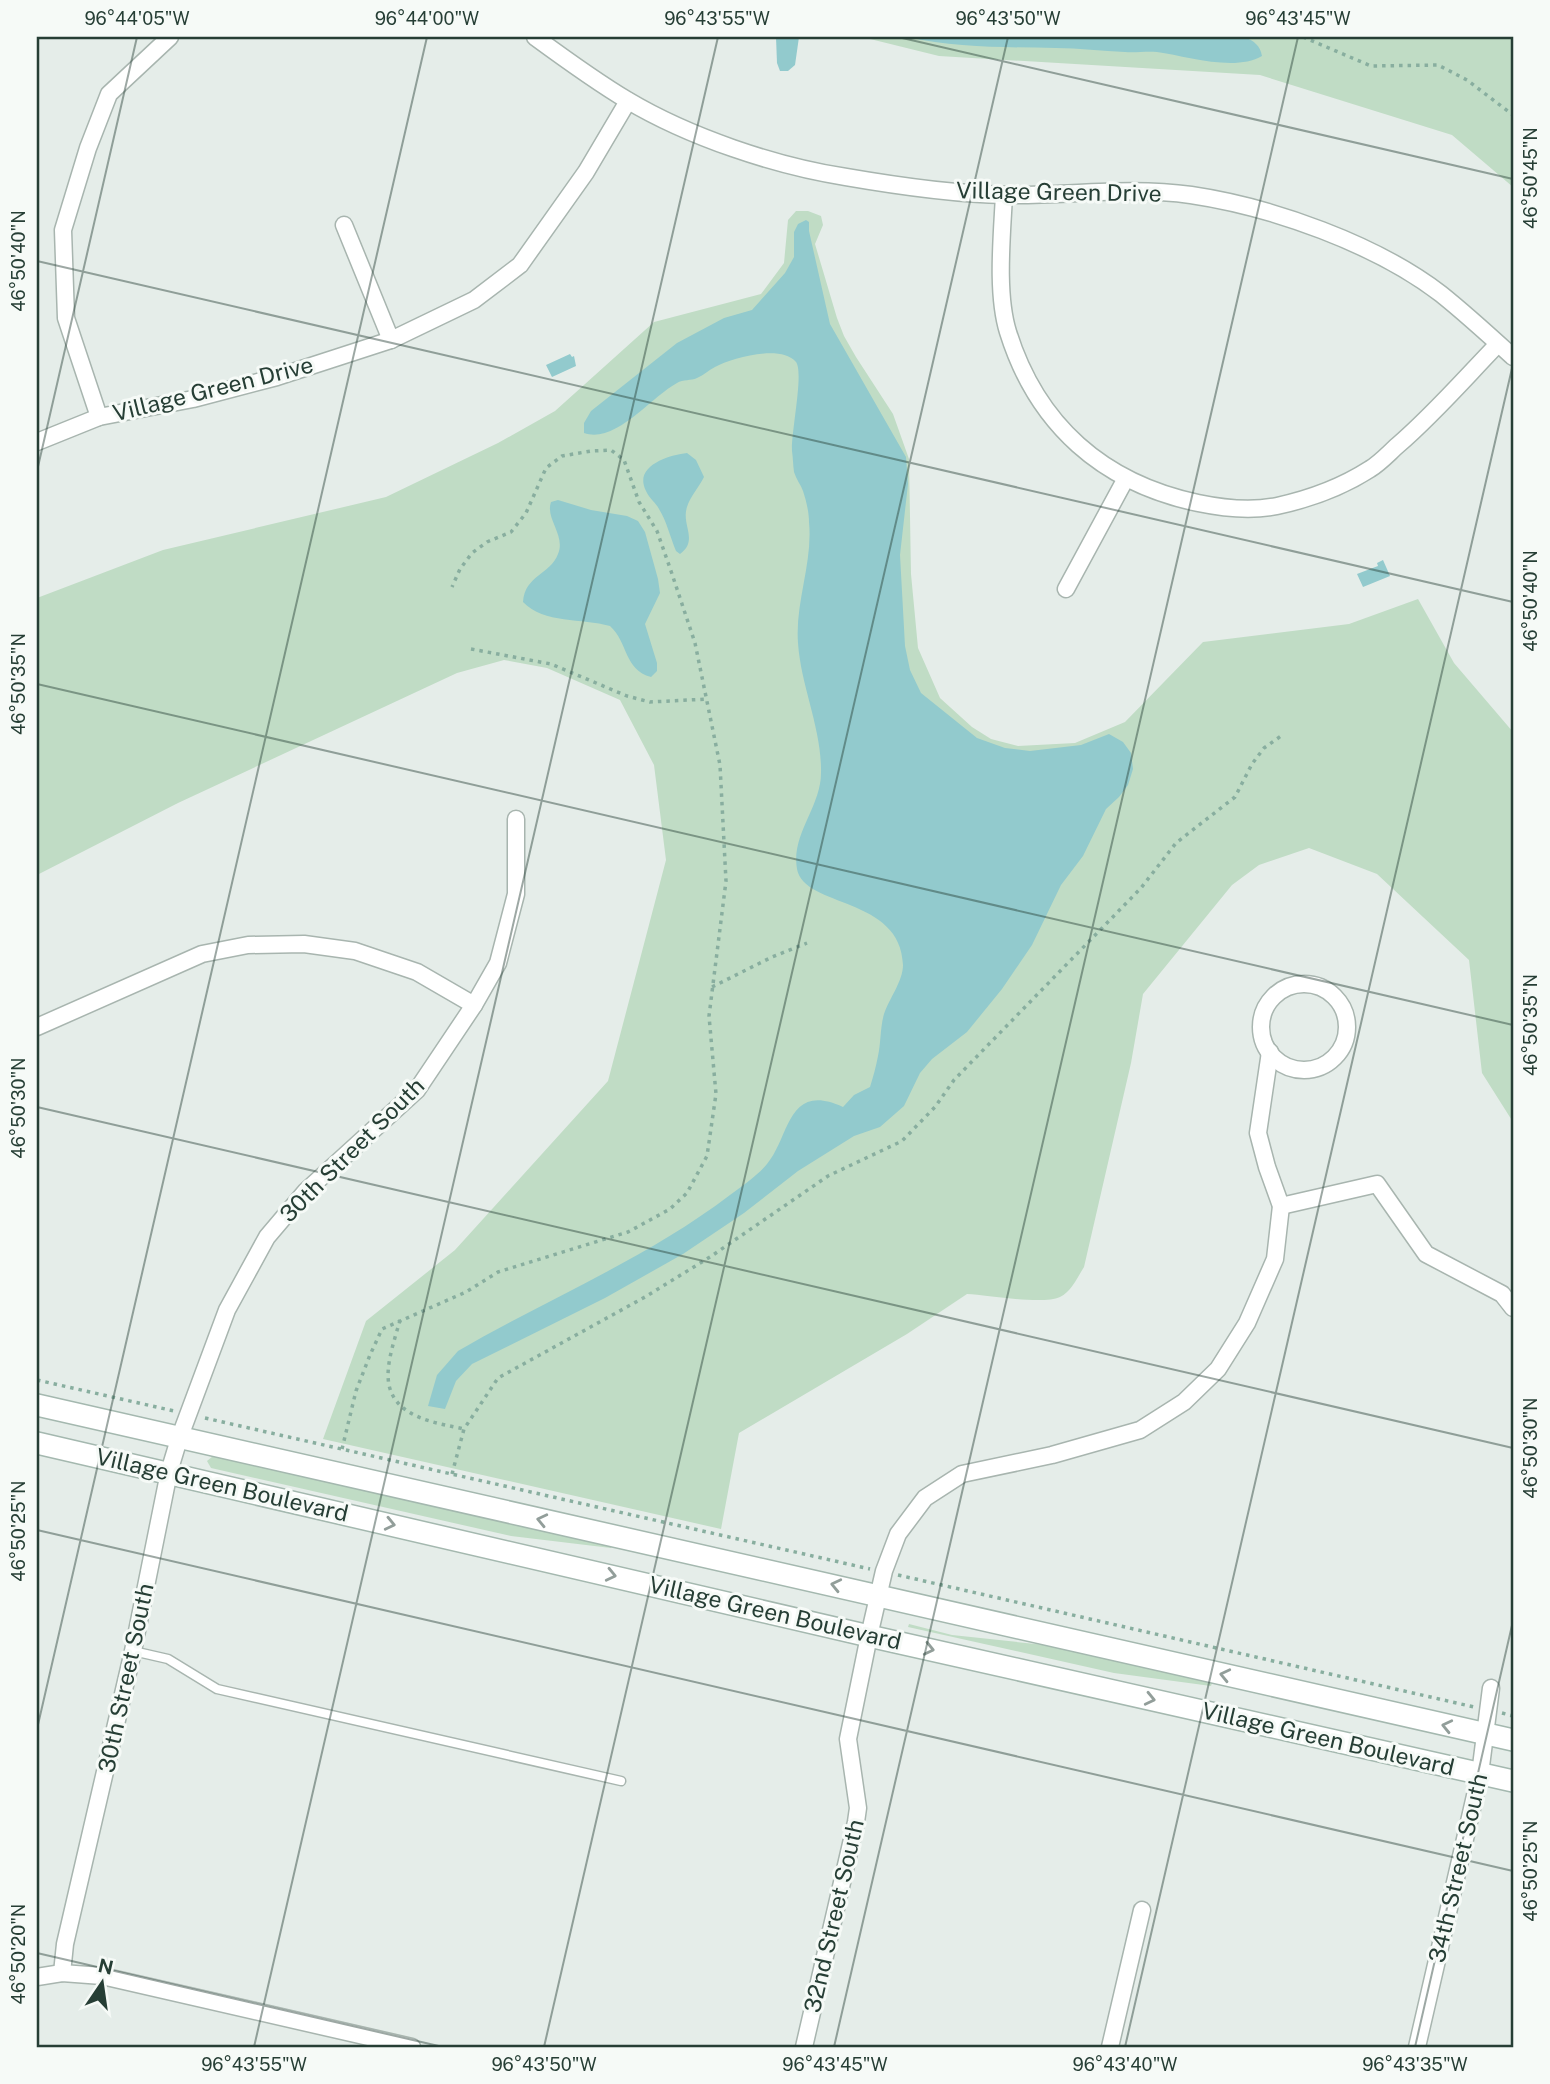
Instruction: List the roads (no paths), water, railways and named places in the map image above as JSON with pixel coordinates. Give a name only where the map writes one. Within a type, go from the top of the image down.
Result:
[{"type":"street","points":[[99,417],[66,318],[63,230],[88,148],[109,94],[170,37]]},
{"type":"street","points":[[535,37],[628,101]]},
{"type":"street","name":"Village Green Drive","points":[[37,442],[99,417],[193,399],[277,377],[391,340],[474,300],[520,265],[586,172],[628,101],[695,133],[766,159],[844,177],[920,188],[1004,195],[1130,191],[1190,195],[1248,207],[1316,229],[1385,259],[1440,293],[1513,357]]},
{"type":"street","points":[[1004,195],[1001,271],[1007,329],[1024,376],[1055,422],[1086,453],[1125,480],[1169,497],[1220,508],[1275,506],[1324,493],[1372,468],[1418,428],[1498,344]]},
{"type":"street","points":[[344,225],[391,340]]},
{"type":"street","points":[[1066,589],[1125,480]]},
{"type":"street","name":"30th Street South","points":[[62,1973],[65,1944],[133,1651],[169,1472],[227,1310],[267,1237],[306,1191],[418,1090],[474,1005],[498,963],[516,894],[516,819]]},
{"type":"street","points":[[37,1027],[202,954],[248,946],[304,944],[355,951],[417,972],[474,1005]]},
{"type":"street","name":"32nd Street South","points":[[804,2047],[858,1808],[848,1739],[878,1595],[898,1534],[925,1498],[962,1474],[1052,1455],[1140,1430],[1184,1402],[1218,1369],[1247,1324],[1275,1259],[1281,1206],[1258,1133],[1270,1052],[1263,1040],[1261,1026],[1264,1012],[1276,995],[1294,985],[1308,984],[1322,988],[1334,996],[1347,1020],[1347,1034],[1342,1048],[1333,1059],[1321,1066],[1293,1068],[1280,1062],[1270,1052]]},
{"type":"street","points":[[1281,1206],[1377,1184],[1426,1254],[1502,1294],[1513,1308]]},
{"type":"street","name":"Village Green Boulevard","points":[[37,1405],[1513,1740]]},
{"type":"street","name":"Village Green Boulevard","points":[[37,1443],[869,1636],[1513,1781]]},
{"type":"street","name":"34th Street South","points":[[1417,2047],[1480,1773],[1491,1688]]},
{"type":"street","points":[[1110,2047],[1142,1910]]},
{"type":"street","points":[[37,1977],[62,1973],[102,1976],[412,2047]]},
{"type":"lane","points":[[133,1651],[168,1659],[217,1689],[621,1781]]},
{"type":"water","points":[[776,37],[799,37],[795,65],[788,71],[780,71],[777,63]]},
{"type":"water","points":[[907,37],[1244,37],[1256,44],[1262,56],[1251,61],[1225,63],[1157,52],[981,46]]},
{"type":"water","points":[[806,220],[809,222],[830,324],[906,457],[908,484],[900,555],[905,646],[910,670],[921,693],[977,738],[1005,748],[1030,751],[1081,745],[1109,734],[1123,742],[1131,753],[1133,769],[1128,785],[1106,809],[1083,856],[1061,885],[1032,945],[1002,989],[967,1032],[932,1059],[920,1073],[904,1106],[880,1127],[854,1136],[798,1171],[744,1213],[683,1254],[605,1298],[472,1364],[456,1381],[445,1409],[428,1406],[437,1375],[458,1351],[631,1259],[698,1218],[745,1184],[767,1164],[800,1106],[811,1101],[825,1101],[843,1107],[854,1095],[870,1087],[884,1014],[902,971],[898,943],[887,926],[852,906],[816,891],[803,881],[797,869],[798,844],[820,785],[821,773],[818,740],[798,643],[799,613],[810,537],[807,506],[794,472],[792,451],[799,378],[796,362],[789,357],[768,353],[733,360],[697,378],[677,383],[621,426],[596,435],[584,433],[584,423],[591,411],[677,343],[724,318],[752,310],[785,273],[794,257],[794,232],[798,224]]},
{"type":"water","points":[[570,354],[574,356],[576,366],[552,377],[546,365]]},
{"type":"water","points":[[687,453],[696,460],[704,477],[687,507],[689,538],[686,549],[680,554],[676,551],[662,514],[647,494],[643,482],[644,475],[655,463]]},
{"type":"water","points":[[558,500],[591,510],[627,516],[638,521],[645,532],[660,593],[645,624],[657,663],[657,671],[651,677],[642,673],[631,662],[616,632],[610,626],[552,617],[523,602],[528,586],[549,567],[558,554],[559,540],[550,508],[551,502]]},
{"type":"water","points":[[1383,560],[1390,576],[1363,587],[1357,574],[1378,566],[1377,563]]}]
